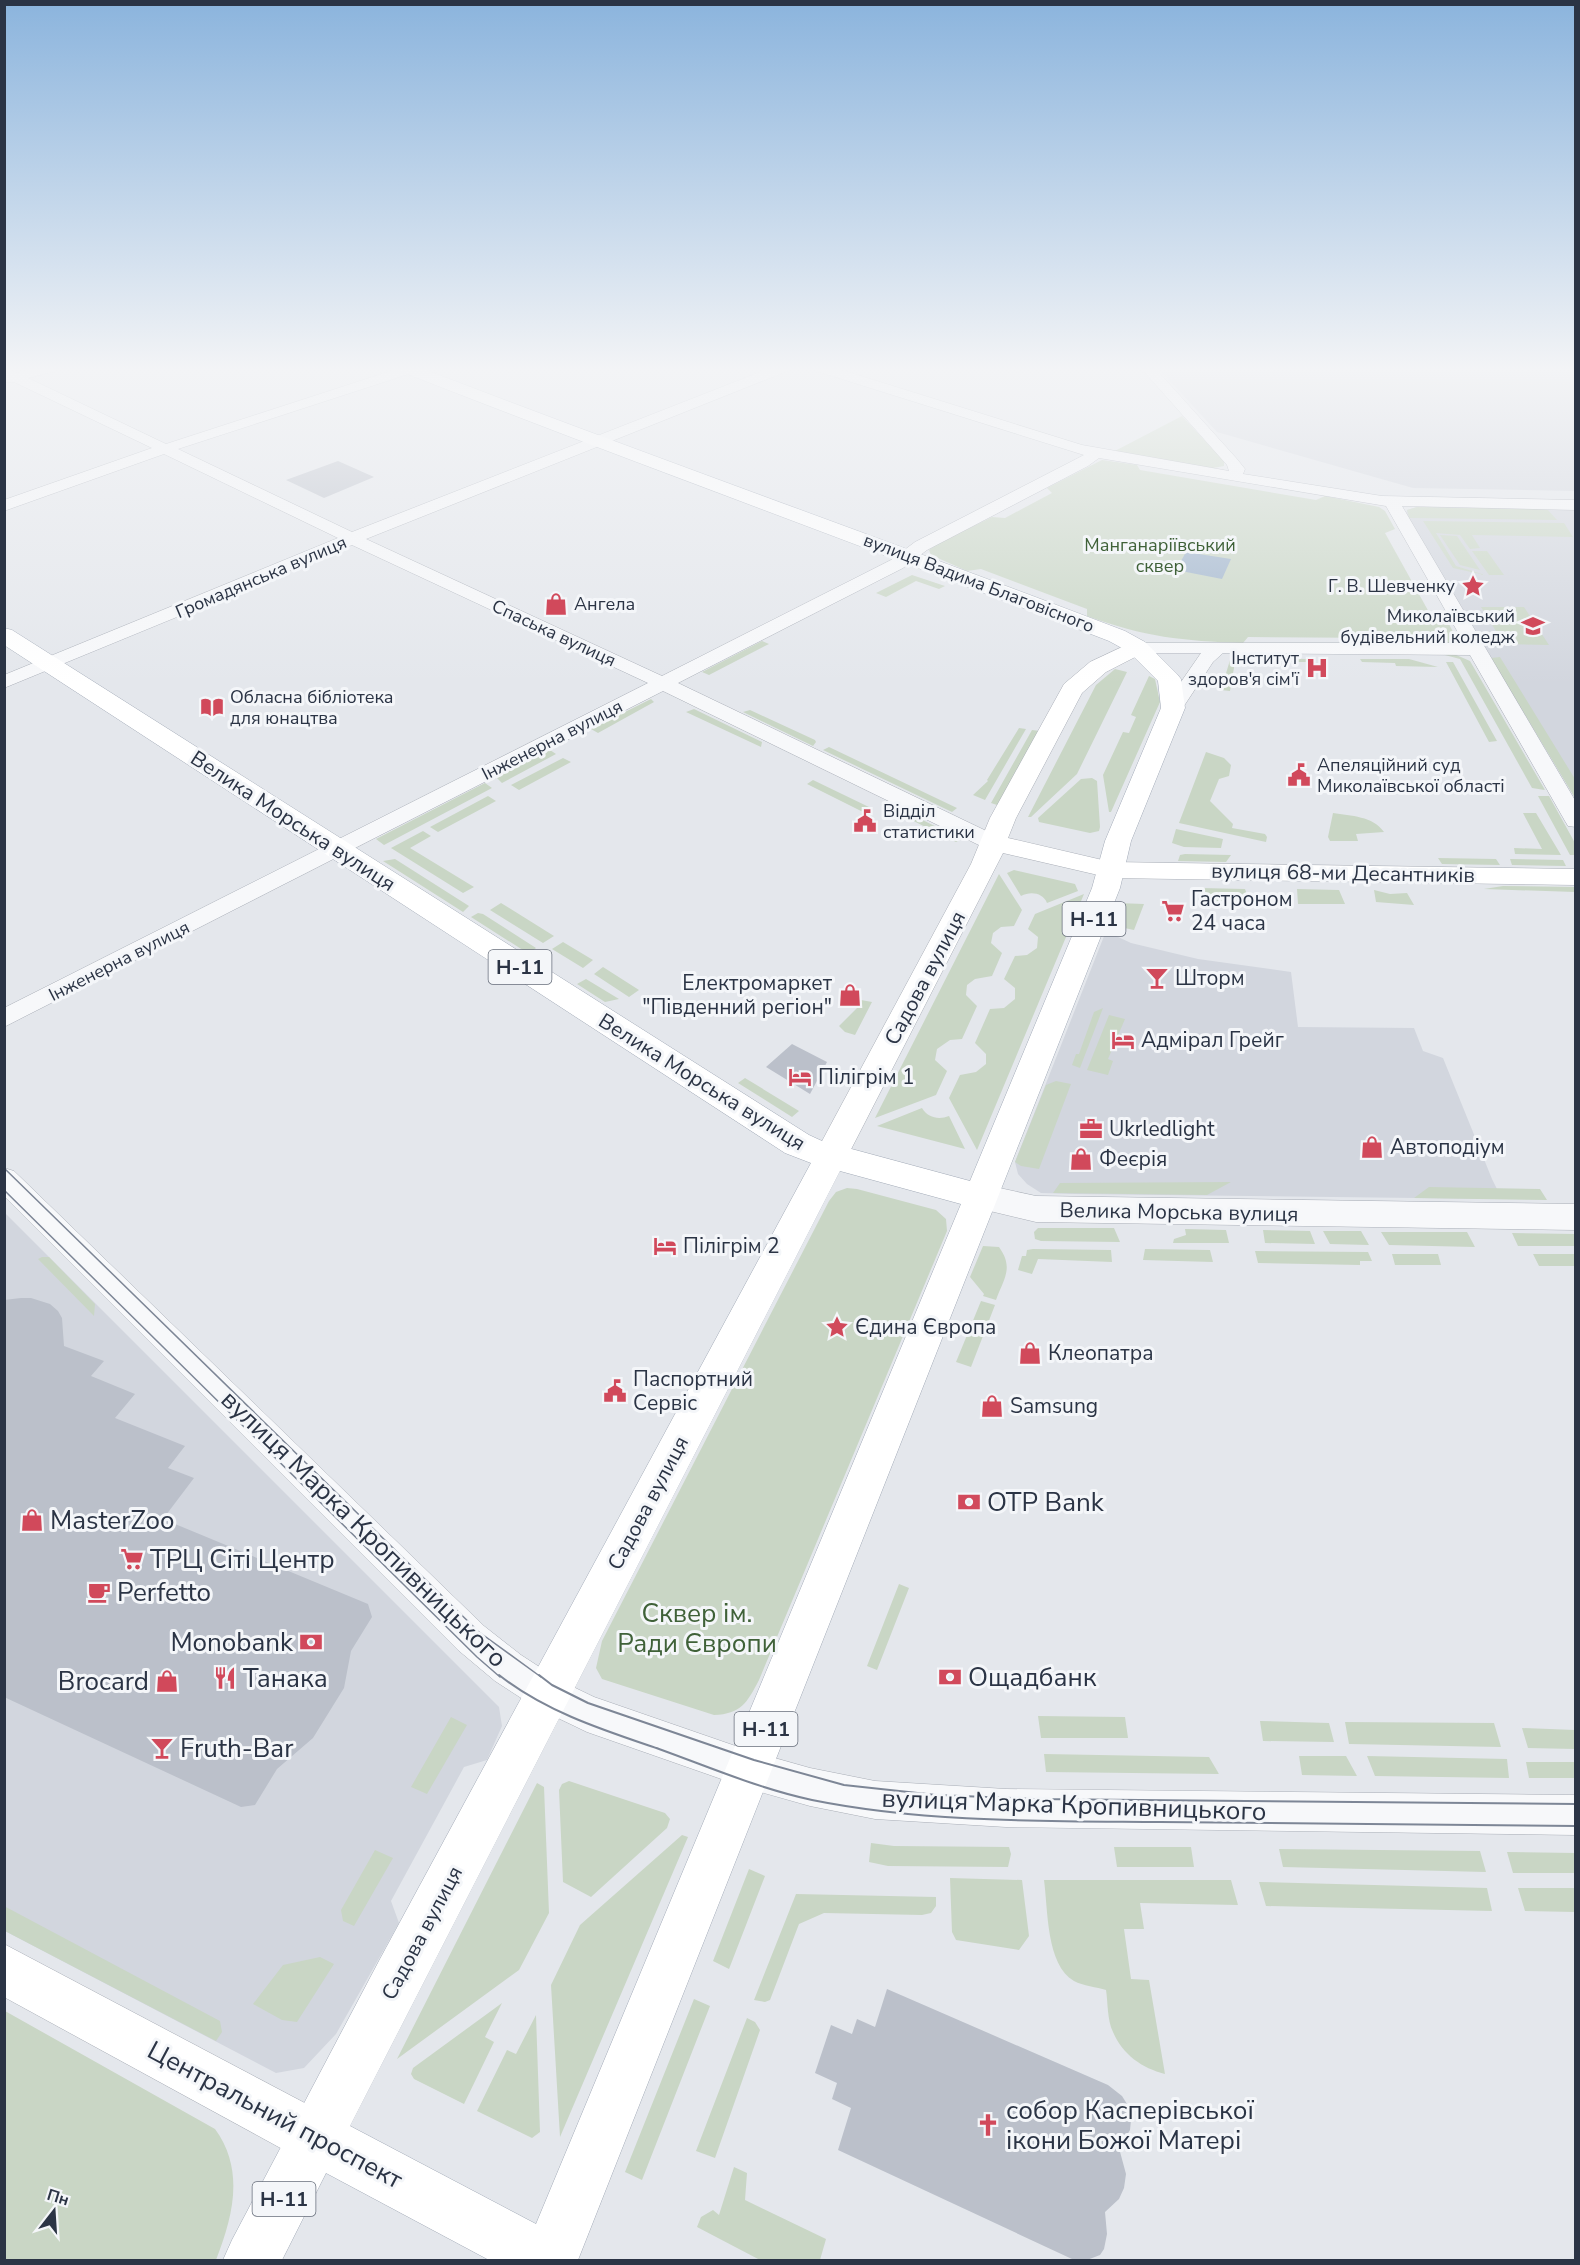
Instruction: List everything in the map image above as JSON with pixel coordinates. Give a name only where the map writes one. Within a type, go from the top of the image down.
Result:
[{"type":"main road","name":"вулиця Вадима Благовісного","points":[[680,473],[908,556],[1117,636],[1137,647]]},
{"type":"main road","name":"Велика Морська вулиця","points":[[4,635],[773,1130],[812,1151],[981,1197]]},
{"type":"main road","points":[[1137,647],[1169,679],[1173,708]]},
{"type":"main road","name":"Садова вулиця","points":[[252,2260],[831,1156],[993,843],[1003,818],[1072,689],[1098,667],[1137,647]]},
{"type":"main road","name":"Н-11","points":[[548,2260],[750,1770],[1106,888],[1118,841],[1173,708]]},
{"type":"main road","name":"Спаська вулиця","points":[[993,843],[1111,870]]},
{"type":"main road","name":"вулиця 68-ми Десантників","points":[[1111,870],[1575,877]]},
{"type":"main road","name":"Центральний проспект","points":[[4,1970],[548,2260]]},
{"type":"street","points":[[4,506],[97,473]]},
{"type":"street","name":"Спаська вулиця","points":[[214,473],[993,843]]},
{"type":"street","name":"Громадянська вулиця","points":[[4,682],[352,538],[518,473]]},
{"type":"street","name":"Інженерна вулиця","points":[[4,1019],[897,564],[921,546],[1064,473]]},
{"type":"street","points":[[1208,473],[1393,502],[1575,505]]},
{"type":"street","points":[[1234,477],[1236,473]]},
{"type":"street","points":[[1393,502],[1400,519],[1474,649],[1575,821]]},
{"type":"street","name":"вулиця Вадима Благовісного","points":[[1137,647],[1474,649]]},
{"type":"street","points":[[1173,708],[1206,658],[1218,648]]},
{"type":"street","name":"вулиця Марка Кропивницького","points":[[4,1178],[471,1638],[508,1668],[548,1694],[587,1713],[750,1770],[842,1794],[920,1804],[1100,1810],[1575,1815]]},
{"type":"street","name":"Велика Морська вулиця","points":[[981,1197],[1036,1209],[1575,1217]]},
{"type":"shaded area","points":[[1359,473],[1575,473],[1575,491],[1413,488]]},
{"type":"shaded area","name":"Миколаївський будівельний коледж","points":[[1417,507],[1575,509],[1575,798],[1406,514],[1407,510]]},
{"type":"shaded area","points":[[1110,921],[1112,931],[1116,936],[1131,943],[1198,959],[1291,972],[1298,1027],[1414,1028],[1423,1051],[1443,1058],[1502,1199],[1041,1193],[1027,1184],[1018,1174],[1015,1162]]},
{"type":"shaded area","points":[[4,1212],[499,1707],[502,1726],[487,1760],[464,1767],[391,1901],[399,1923],[336,2034],[304,2068],[276,2073],[5,1931]]},
{"type":"green space","name":"Манганаріївський сквер","points":[[1077,473],[1156,473],[1316,500],[1325,496],[1379,507],[1385,511],[1395,529],[1385,533],[1430,614],[1446,618],[1455,636],[1454,640],[1446,644],[1402,644],[1394,638],[1248,637],[1243,643],[1164,637],[1127,629],[1087,616],[1087,609],[981,569],[967,571],[931,555],[929,550],[937,544],[992,517],[1005,518],[1052,493],[1047,488]]},
{"type":"green space","points":[[1417,507],[1547,509],[1557,520],[1409,518],[1407,510]]},
{"type":"green space","points":[[1423,521],[1564,523],[1573,537],[1472,535],[1480,548],[1470,549],[1460,535],[1436,533],[1456,566],[1485,575],[1453,568]]},
{"type":"green space","points":[[1440,535],[1457,536],[1480,570],[1460,565]]},
{"type":"green space","points":[[1472,551],[1487,551],[1504,575],[1489,575]]},
{"type":"green space","points":[[912,575],[945,586],[939,589],[916,581],[886,597],[876,593]]},
{"type":"green space","points":[[1481,607],[1524,607],[1549,645],[1504,644]]},
{"type":"green space","points":[[762,641],[769,644],[709,675],[702,672]]},
{"type":"green space","points":[[1441,654],[1454,654],[1470,661],[1545,790],[1532,788],[1460,659]]},
{"type":"green space","points":[[1500,657],[1575,779],[1575,798],[1491,658]]},
{"type":"green space","points":[[1245,658],[1308,659],[1309,662],[1235,662],[1230,691],[1221,690],[1230,660]]},
{"type":"green space","points":[[1360,659],[1409,659],[1438,667],[1396,666],[1395,663],[1362,662]]},
{"type":"green space","points":[[1446,662],[1453,662],[1497,741],[1489,742]]},
{"type":"green space","points":[[1115,669],[1127,672],[1077,774],[1031,817],[1028,817],[1096,685]]},
{"type":"green space","points":[[1149,676],[1155,679],[1160,702],[1111,812],[1109,812],[1103,775],[1123,732],[1129,733],[1136,717],[1131,715]]},
{"type":"green space","points":[[651,699],[654,702],[598,733],[591,729]]},
{"type":"green space","points":[[694,709],[762,742],[761,747],[686,712]]},
{"type":"green space","points":[[750,710],[816,742],[813,746],[743,712]]},
{"type":"green space","points":[[1019,728],[1026,729],[985,800],[973,795],[988,781]]},
{"type":"green space","points":[[1032,730],[1040,731],[1000,806],[991,803]]},
{"type":"green space","points":[[829,747],[957,808],[952,812],[823,750]]},
{"type":"green space","points":[[550,750],[556,754],[502,783],[496,777]]},
{"type":"green space","points":[[1206,752],[1224,758],[1231,765],[1229,776],[1219,779],[1210,801],[1233,824],[1232,828],[1265,834],[1266,842],[1179,823]]},
{"type":"green space","points":[[563,758],[571,762],[519,790],[511,785]]},
{"type":"green space","points":[[1092,778],[1097,781],[1099,831],[1090,833],[1039,822],[1038,818],[1081,779]]},
{"type":"green space","points":[[813,780],[871,808],[865,813],[807,784]]},
{"type":"green space","points":[[485,783],[492,788],[384,845],[376,839]]},
{"type":"green space","points":[[488,796],[496,801],[438,832],[430,827]]},
{"type":"green space","points":[[1538,796],[1549,796],[1575,843],[1575,855],[1570,855]]},
{"type":"green space","points":[[886,802],[961,839],[956,842],[881,805]]},
{"type":"green space","points":[[1333,813],[1368,820],[1384,832],[1356,834],[1358,841],[1330,841],[1328,837]]},
{"type":"green space","points":[[1523,813],[1536,813],[1561,855],[1515,854],[1514,848],[1542,849]]},
{"type":"green space","points":[[1176,829],[1223,839],[1221,848],[1184,847],[1172,843]]},
{"type":"green space","points":[[423,831],[431,836],[410,848],[474,887],[463,893],[391,848]]},
{"type":"green space","points":[[1180,855],[1231,855],[1226,862],[1178,861]]},
{"type":"green space","points":[[1438,858],[1496,859],[1500,865],[1442,864]]},
{"type":"green space","points":[[395,859],[469,906],[463,912],[383,861]]},
{"type":"green space","points":[[1510,859],[1563,860],[1566,866],[1512,865]]},
{"type":"green space","points":[[1014,870],[1075,884],[1078,891],[1047,903],[1043,897],[1036,894],[1021,896],[1007,873]]},
{"type":"green space","points":[[999,874],[1022,910],[1014,926],[1001,927],[993,933],[991,943],[1002,953],[992,976],[975,979],[967,985],[966,995],[977,1006],[962,1039],[950,1040],[937,1049],[935,1060],[947,1071],[936,1095],[875,1118]]},
{"type":"green space","points":[[1503,886],[1575,887],[1575,892],[1484,889]]},
{"type":"green space","points":[[1200,888],[1245,889],[1250,903],[1205,901]]},
{"type":"green space","points":[[1297,889],[1339,890],[1345,904],[1298,904]]},
{"type":"green space","points":[[1374,890],[1390,894],[1407,893],[1414,905],[1376,902]]},
{"type":"green space","points":[[1084,894],[977,1150],[949,1098],[960,1075],[976,1072],[986,1064],[986,1054],[975,1043],[990,1009],[1004,1008],[1015,999],[1015,988],[1004,979],[1015,956],[1027,955],[1037,948],[1038,937],[1028,929],[1035,914]]},
{"type":"green space","points":[[501,903],[554,936],[543,943],[490,910]]},
{"type":"green space","points":[[1117,903],[1144,904],[1134,930],[1110,925]]},
{"type":"green space","points":[[478,913],[536,948],[529,954],[471,917]]},
{"type":"green space","points":[[563,942],[593,960],[583,968],[552,949]]},
{"type":"green space","points":[[603,967],[639,990],[629,997],[594,974]]},
{"type":"green space","points":[[586,979],[619,999],[605,1002],[577,984]]},
{"type":"green space","points":[[861,1000],[872,1002],[855,1035],[845,1032],[839,1026],[857,1008]]},
{"type":"green space","points":[[1103,1008],[1080,1068],[1072,1065],[1076,1054],[1079,1054],[1094,1012]]},
{"type":"green space","points":[[1109,1015],[1125,1019],[1108,1059],[1113,1061],[1108,1075],[1087,1070]]},
{"type":"green space","points":[[745,1078],[799,1111],[792,1117],[738,1083]]},
{"type":"green space","points":[[1056,1081],[1071,1084],[1039,1169],[1021,1166],[1015,1162],[1046,1085]]},
{"type":"green space","points":[[922,1108],[934,1117],[949,1116],[965,1149],[877,1126]]},
{"type":"green space","points":[[1231,1182],[1207,1195],[1053,1193],[1060,1183]]},
{"type":"green space","points":[[1429,1187],[1540,1189],[1547,1200],[1414,1198]]},
{"type":"green space","name":"Сквер ім. Ради Європи","points":[[847,1188],[936,1210],[946,1219],[947,1231],[759,1680],[747,1701],[737,1710],[714,1715],[602,1679],[596,1668],[602,1641],[829,1201],[836,1192]]},
{"type":"green space","points":[[1038,1228],[1114,1228],[1120,1242],[1041,1241],[1035,1239],[1034,1232]]},
{"type":"green space","points":[[1185,1229],[1226,1230],[1229,1243],[1173,1243],[1174,1239],[1186,1235]]},
{"type":"green space","points":[[1263,1230],[1310,1231],[1315,1244],[1265,1243]]},
{"type":"green space","points":[[1323,1231],[1361,1231],[1369,1245],[1330,1244]]},
{"type":"green space","points":[[1381,1232],[1467,1232],[1475,1247],[1389,1245]]},
{"type":"green space","points":[[1512,1233],[1575,1234],[1575,1246],[1518,1246]]},
{"type":"green space","points":[[983,1246],[999,1247],[1006,1261],[1006,1273],[996,1300],[983,1296],[984,1294],[970,1277]]},
{"type":"green space","points":[[1145,1249],[1210,1250],[1213,1262],[1143,1260]]},
{"type":"green space","points":[[1027,1250],[1111,1250],[1112,1262],[1038,1259],[1032,1274],[1018,1270],[1022,1256],[1026,1256]]},
{"type":"green space","points":[[1255,1251],[1368,1252],[1372,1261],[1360,1261],[1360,1265],[1258,1263]]},
{"type":"green space","points":[[1392,1254],[1438,1254],[1441,1265],[1395,1265]]},
{"type":"green space","points":[[1533,1254],[1575,1254],[1575,1266],[1539,1266]]},
{"type":"green space","points":[[49,1257],[95,1304],[94,1316],[38,1259]]},
{"type":"green space","points":[[981,1301],[995,1305],[971,1367],[956,1362]]},
{"type":"green space","points":[[899,1584],[909,1588],[877,1670],[867,1666]]},
{"type":"green space","points":[[1038,1716],[1125,1717],[1128,1738],[1041,1738]]},
{"type":"green space","points":[[451,1717],[467,1725],[427,1794],[411,1787]]},
{"type":"green space","points":[[1260,1721],[1329,1723],[1334,1742],[1263,1741]]},
{"type":"green space","points":[[1345,1722],[1494,1723],[1501,1747],[1349,1744]]},
{"type":"green space","points":[[1522,1728],[1575,1730],[1575,1749],[1528,1748]]},
{"type":"green space","points":[[1044,1754],[1209,1757],[1219,1774],[1046,1772]]},
{"type":"green space","points":[[1299,1756],[1346,1756],[1357,1776],[1302,1775]]},
{"type":"green space","points":[[1367,1756],[1507,1759],[1509,1778],[1375,1776]]},
{"type":"green space","points":[[1526,1762],[1575,1762],[1575,1778],[1529,1778]]},
{"type":"green space","points":[[569,1781],[665,1813],[670,1819],[667,1828],[591,1897],[563,1882],[559,1790],[562,1784]]},
{"type":"green space","points":[[537,1783],[544,1787],[549,1913],[519,1970],[397,2059]]},
{"type":"green space","points":[[682,1835],[688,1837],[560,2137],[551,1985],[580,1925]]},
{"type":"green space","points":[[871,1843],[894,1846],[1009,1847],[1011,1854],[1008,1867],[888,1866],[869,1862]]},
{"type":"green space","points":[[1114,1847],[1191,1847],[1194,1867],[1117,1867]]},
{"type":"green space","points":[[1279,1849],[1480,1851],[1486,1872],[1283,1867]]},
{"type":"green space","points":[[375,1850],[393,1858],[354,1926],[343,1921],[341,1910]]},
{"type":"green space","points":[[1507,1852],[1575,1853],[1575,1873],[1513,1873]]},
{"type":"green space","points":[[749,1869],[765,1876],[729,1969],[713,1961]]},
{"type":"green space","points":[[950,1878],[1022,1880],[1029,1936],[1019,1950],[956,1940],[952,1932]]},
{"type":"green space","points":[[1044,1880],[1231,1880],[1238,1905],[1140,1903],[1144,1929],[1124,1929],[1131,1979],[1149,1980],[1165,2074],[1141,2064],[1128,2054],[1117,2040],[1111,2027],[1106,1990],[1074,1981],[1058,1963],[1050,1935]]},
{"type":"green space","points":[[1259,1882],[1487,1888],[1492,1911],[1266,1906]]},
{"type":"green space","points":[[1518,1888],[1575,1888],[1575,1912],[1525,1911]]},
{"type":"green space","points":[[796,1894],[936,1897],[936,1906],[931,1913],[922,1915],[824,1913],[799,1924],[770,2000],[765,2002],[754,2000]]},
{"type":"green space","points":[[4,1906],[220,2021],[222,2032],[216,2041],[5,1931]]},
{"type":"green space","points":[[320,1957],[334,1964],[297,2022],[282,2020],[253,2004],[283,1965]]},
{"type":"green space","points":[[694,1999],[710,2006],[642,2180],[625,2172]]},
{"type":"green space","points":[[502,2003],[485,2037],[494,2042],[464,2104],[414,2079],[411,2074],[413,2068]]},
{"type":"green space","points":[[5,2011],[215,2129],[230,2161],[233,2177],[231,2210],[216,2260],[5,2260]]},
{"type":"green space","points":[[536,2015],[540,2132],[532,2138],[477,2111],[507,2050],[516,2054]]},
{"type":"green space","points":[[747,2018],[755,2022],[760,2030],[715,2158],[696,2151]]},
{"type":"green space","points":[[734,2167],[747,2173],[745,2200],[826,2239],[820,2260],[760,2260],[697,2227],[701,2217],[713,2210],[719,2215]]},
{"type":"water","points":[[1186,552],[1231,559],[1222,579],[1176,570]]},
{"type":"building","points":[[306,473],[364,473],[374,477],[324,498],[286,480]]},
{"type":"building","name":"Пілігрім 1","points":[[792,1044],[827,1062],[810,1094],[766,1067]]},
{"type":"building","name":"ТРЦ Сіті Центр","points":[[31,1298],[50,1304],[62,1318],[64,1346],[104,1361],[91,1376],[135,1394],[115,1418],[185,1446],[168,1468],[194,1478],[163,1519],[368,1604],[372,1617],[351,1651],[344,1688],[313,1738],[277,1769],[255,1805],[241,1807],[4,1697],[4,1300]]},
{"type":"building","name":"собор Касперівської ікони Божої Матері","points":[[887,1989],[1108,2085],[1122,2096],[1127,2104],[1131,2120],[1130,2130],[1119,2148],[1126,2174],[1124,2188],[1119,2199],[1105,2212],[1107,2234],[1104,2249],[1100,2255],[1087,2260],[1072,2259],[838,2150],[851,2108],[832,2099],[837,2083],[815,2073],[831,2025],[852,2034],[857,2019],[875,2027]]},
{"type":"tram line","points":[[4,1168],[479,1632],[541,1677]]},
{"type":"tram line","points":[[4,1190],[477,1657],[500,1677]]},
{"type":"tram line","points":[[499,1675],[536,1700],[596,1727],[773,1790],[855,1808],[942,1817],[1029,1821],[1576,1826]]},
{"type":"tram line","points":[[539,1675],[552,1685],[588,1703],[754,1760],[844,1785],[936,1795],[1034,1799],[1576,1804]]},
{"type":"place","name":"Г. В. Шевченку","points":[[1473,586]]},
{"type":"place","name":"Ангела","points":[[556,604]]},
{"type":"place","name":"Миколаївський будівельний коледж","points":[[1533,626]]},
{"type":"place","name":"Інститут здоров'я сім'ї","points":[[1317,668]]},
{"type":"place","name":"Обласна бібліотека для юнацтва","points":[[212,707]]},
{"type":"place","name":"Апеляційний суд Миколаївської області","points":[[1299,775]]},
{"type":"place","name":"Відділ статистики","points":[[865,821]]},
{"type":"place","name":"Гастроном 24 часа","points":[[1173,911]]},
{"type":"place","name":"Шторм","points":[[1157,978]]},
{"type":"place","name":"Електромаркет \"Південний регіон\"","points":[[850,995]]},
{"type":"place","name":"Адмірал Грейг","points":[[1123,1040]]},
{"type":"place","name":"Пілігрім 1","points":[[800,1077]]},
{"type":"place","name":"Ukrledlight","points":[[1091,1129]]},
{"type":"place","name":"Автоподіум","points":[[1372,1147]]},
{"type":"place","name":"Феєрія","points":[[1081,1159]]},
{"type":"place","name":"Пілігрім 2","points":[[665,1246]]},
{"type":"place","name":"Єдина Європа","points":[[837,1327]]},
{"type":"place","name":"Клеопатра","points":[[1030,1353]]},
{"type":"place","name":"Паспортний Сервіс","points":[[615,1391]]},
{"type":"place","name":"Samsung","points":[[992,1406]]},
{"type":"place","name":"OTP Bank","points":[[969,1502]]},
{"type":"place","name":"MasterZoo","points":[[32,1520]]},
{"type":"place","name":"ТРЦ Сіті Центр","points":[[132,1559]]},
{"type":"place","name":"Perfetto","points":[[99,1592]]},
{"type":"place","name":"Monobank","points":[[311,1642]]},
{"type":"place","name":"Ощадбанк","points":[[950,1677]]},
{"type":"place","name":"Танака","points":[[225,1678]]},
{"type":"place","name":"Brocard","points":[[167,1681]]},
{"type":"place","name":"Fruth-Bar","points":[[162,1748]]},
{"type":"place","name":"собор Касперівської ікони Божої Матері","points":[[988,2125]]}]
